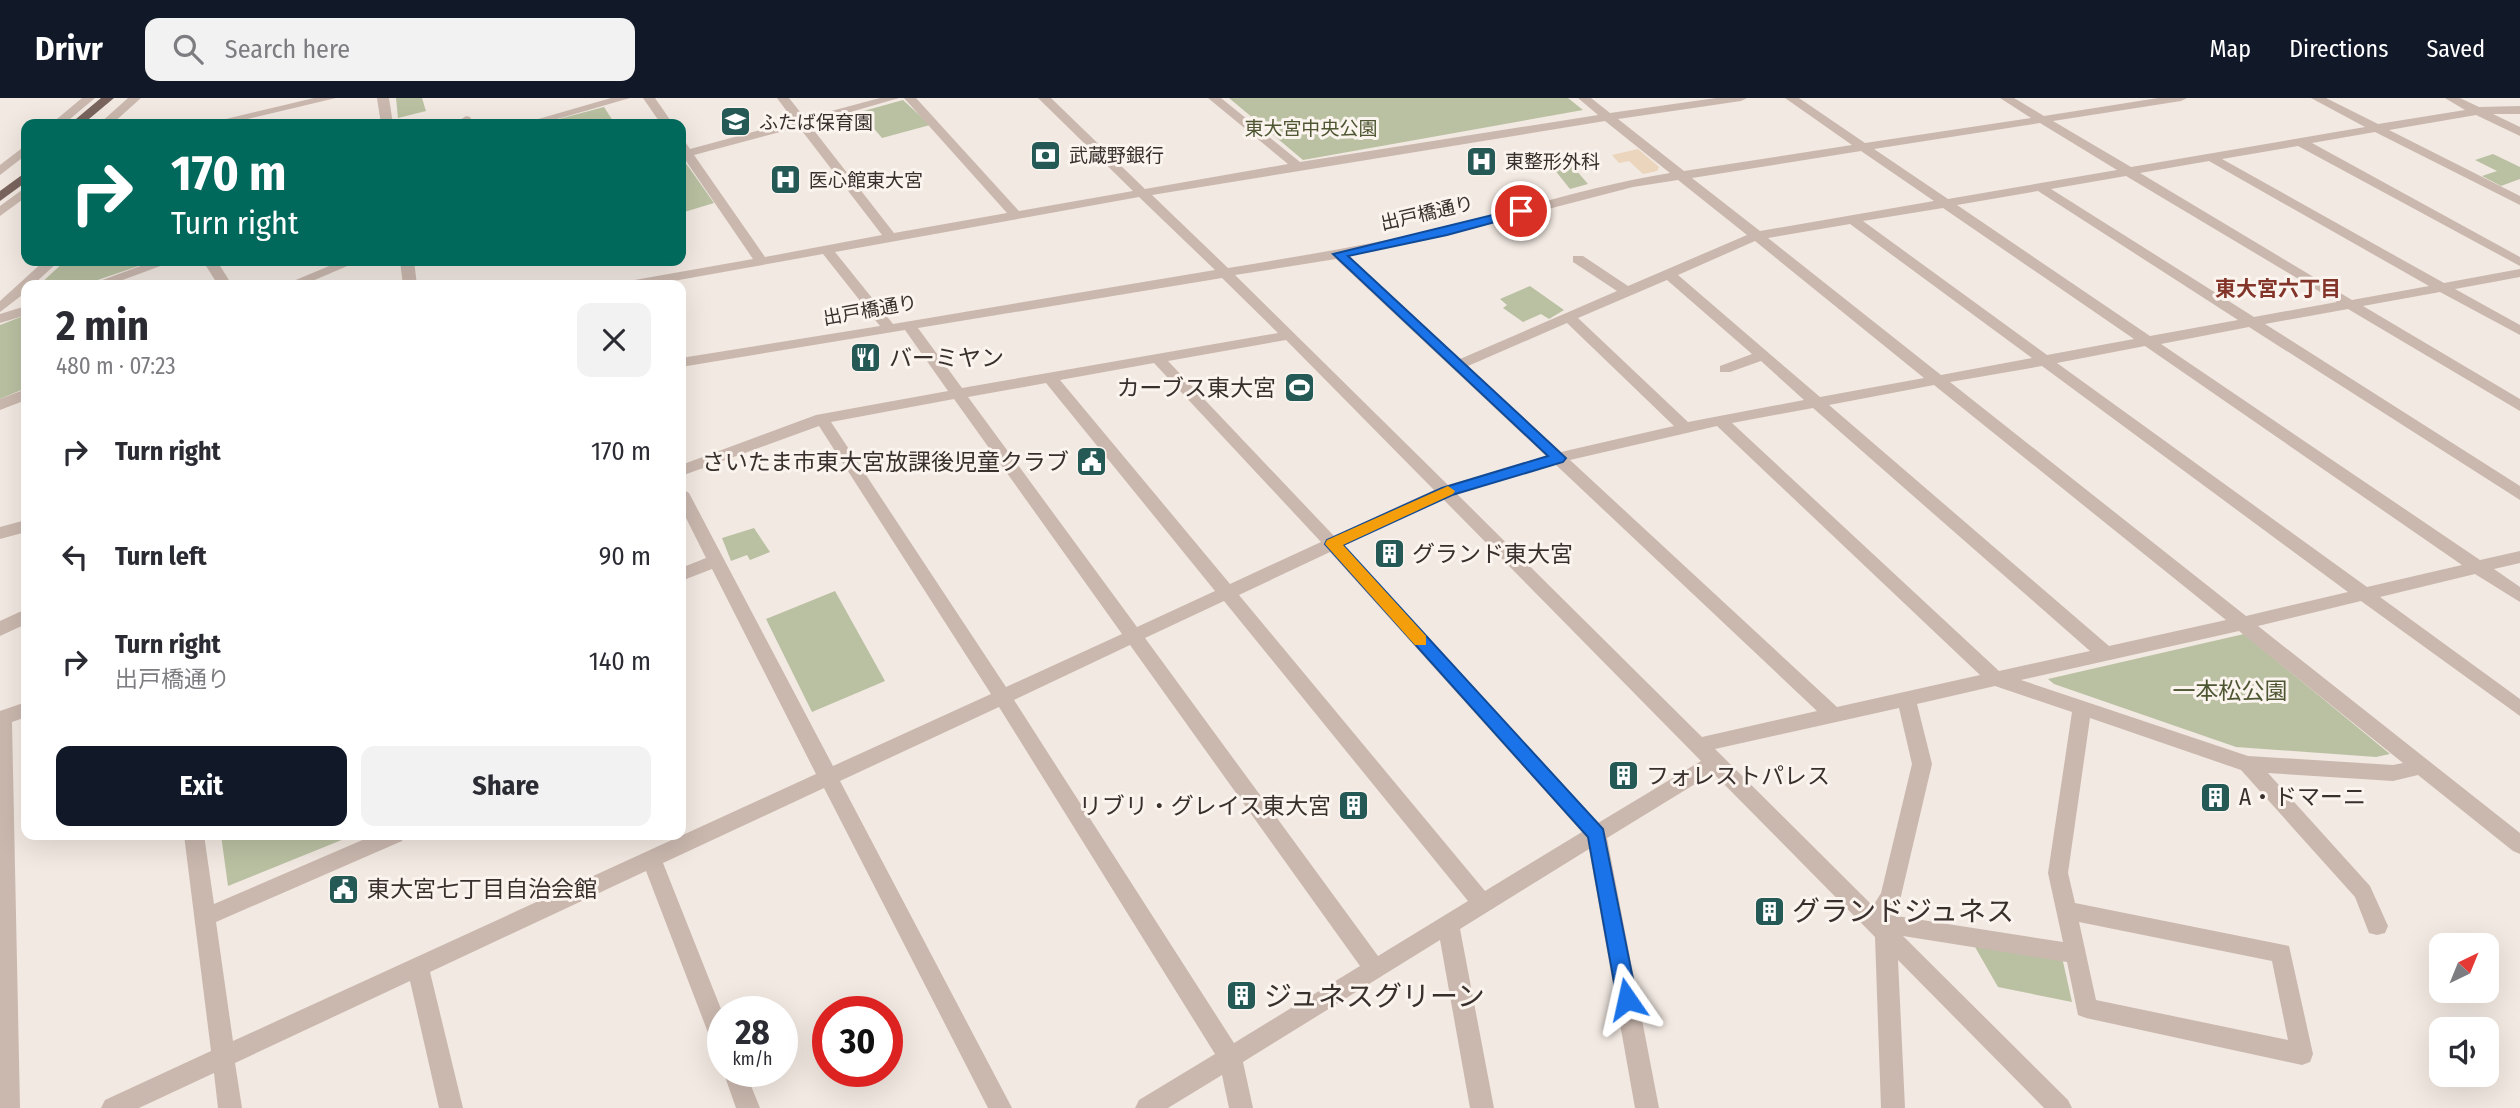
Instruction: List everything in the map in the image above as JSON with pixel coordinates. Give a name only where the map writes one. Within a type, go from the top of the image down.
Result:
[{"type":"main road","points":[[82,119],[108,98]]},
{"type":"main road","points":[[95,119],[121,98]]},
{"type":"main road","points":[[0,185],[21,168]]},
{"type":"main road","points":[[0,197],[21,180]]},
{"type":"street","points":[[63,119],[89,98]]},
{"type":"street","points":[[111,119],[135,98]]},
{"type":"street","points":[[234,119],[330,98]]},
{"type":"street","points":[[383,98],[386,119]]},
{"type":"street","points":[[546,119],[624,98]]},
{"type":"street","points":[[649,98],[664,119]]},
{"type":"street","points":[[783,98],[891,238]]},
{"type":"street","points":[[686,150],[893,98]]},
{"type":"street","points":[[910,98],[1017,216]]},
{"type":"street","points":[[1044,98],[1227,273],[1447,491],[2060,1108]]},
{"type":"street","points":[[1214,98],[1299,167]]},
{"type":"street","points":[[1584,98],[2520,845]]},
{"type":"street","points":[[656,280],[1143,193],[1607,116],[1741,98]]},
{"type":"street","points":[[1791,98],[2520,596]]},
{"type":"street","points":[[2006,98],[2520,406]]},
{"type":"street","name":"出戸橋通り","points":[[686,362],[1339,254],[1447,231],[1593,192],[1680,175],[2181,98]]},
{"type":"street","points":[[2317,98],[2520,201]]},
{"type":"street","points":[[2451,98],[2520,132]]},
{"type":"street","points":[[1458,365],[1756,236],[2477,111],[2520,110]]},
{"type":"street","points":[[2300,142],[2520,262]]},
{"type":"street","points":[[0,171],[21,153]]},
{"type":"street","points":[[686,155],[761,261]]},
{"type":"street","points":[[2210,157],[2520,331]]},
{"type":"street","points":[[2040,187],[2520,494]]},
{"type":"street","points":[[0,212],[21,195]]},
{"type":"street","points":[[1853,220],[2520,709]]},
{"type":"street","points":[[827,250],[889,328]]},
{"type":"street","points":[[1339,254],[1831,713]]},
{"type":"street","points":[[1578,259],[1628,292]]},
{"type":"street","points":[[31,280],[46,266]]},
{"type":"street","points":[[111,280],[152,266]]},
{"type":"street","points":[[304,280],[339,266]]},
{"type":"street","points":[[113,1108],[1447,491],[1558,458],[1720,421],[2520,272]]},
{"type":"street","points":[[1669,274],[2106,654]]},
{"type":"street","points":[[0,308],[21,289]]},
{"type":"street","points":[[0,319],[21,312]]},
{"type":"street","points":[[1570,318],[1686,429]]},
{"type":"street","points":[[908,325],[1375,969]]},
{"type":"street","points":[[686,469],[821,418],[1289,335]]},
{"type":"street","points":[[1725,369],[1762,356]]},
{"type":"street","points":[[1157,358],[1332,544],[1597,834],[1647,1108]]},
{"type":"street","points":[[1049,377],[1483,903]]},
{"type":"street","points":[[0,405],[21,396]]},
{"type":"street","points":[[821,418],[1002,696],[1230,1057],[1241,1108]]},
{"type":"street","points":[[1720,421],[1996,679],[2248,764],[2393,773],[2420,767]]},
{"type":"street","points":[[686,503],[1000,1108]]},
{"type":"street","points":[[0,533],[21,527]]},
{"type":"street","points":[[1699,745],[1831,713],[2240,624],[2520,557]]},
{"type":"street","points":[[686,573],[716,561]]},
{"type":"street","points":[[0,629],[21,618]]},
{"type":"street","points":[[1893,1108],[1880,928],[1891,896],[1922,764],[1906,698]]},
{"type":"street","points":[[2066,910],[2281,953],[2302,1054],[2086,1008],[2058,873],[2082,708]]},
{"type":"street","points":[[8,1108],[1,718],[21,711]]},
{"type":"street","points":[[1147,1108],[1716,761]]},
{"type":"street","points":[[2248,764],[2363,892],[2377,926]]},
{"type":"street","points":[[195,840],[230,1108]]},
{"type":"street","points":[[205,917],[383,840]]},
{"type":"street","points":[[651,859],[707,1002]]},
{"type":"street","points":[[1448,925],[1482,1108]]},
{"type":"street","points":[[1880,928],[2076,954]]},
{"type":"street","points":[[418,967],[451,1108]]},
{"type":"street","points":[[740,1087],[748,1108]]},
{"type":"green space","points":[[396,98],[422,98],[426,111],[398,118]]},
{"type":"green space","name":"東大宮中央公園","points":[[1229,98],[1568,98],[1583,110],[1303,160]]},
{"type":"green space","points":[[903,100],[930,125],[882,138],[860,112]]},
{"type":"green space","points":[[604,107],[612,119],[559,119]]},
{"type":"green space","points":[[2493,154],[2520,167],[2520,179],[2501,186],[2482,176],[2497,171],[2475,160]]},
{"type":"green space","points":[[1569,162],[1588,184],[1570,189],[1550,164]]},
{"type":"green space","points":[[686,163],[714,203],[686,211]]},
{"type":"green space","points":[[60,266],[138,266],[98,280],[44,280]]},
{"type":"green space","points":[[1530,286],[1564,310],[1549,319],[1541,314],[1523,322],[1503,308],[1507,305],[1500,299]]},
{"type":"green space","points":[[21,317],[21,390],[0,399],[0,325]]},
{"type":"green space","points":[[754,528],[770,552],[750,560],[747,555],[731,561],[722,538]]},
{"type":"green space","points":[[835,591],[885,681],[812,712],[766,619]]},
{"type":"green space","name":"一本松公園","points":[[2244,634],[2390,754],[2376,757],[2236,747],[2054,684],[2048,679]]},
{"type":"green space","points":[[222,840],[342,840],[228,886]]},
{"type":"green space","points":[[1971,940],[2062,957],[2072,1002],[1998,987]]},
{"type":"sand","points":[[1638,149],[1659,167],[1657,171],[1643,174],[1629,161],[1619,163],[1612,155]]},
{"type":"slow traffic","points":[[1420,641],[1332,544],[1448,491]]},
{"type":"place","name":"ふたば保育園","points":[[736,122]]},
{"type":"place","name":"武蔵野銀行","points":[[1046,155]]},
{"type":"place","name":"東整形外科","points":[[1482,161]]},
{"type":"place","name":"医心館東大宮","points":[[786,180]]},
{"type":"place","name":"バーミヤン","points":[[866,358]]},
{"type":"place","name":"カーブス東大宮","points":[[1299,388]]},
{"type":"place","name":"さいたま市東大宮放課後児童クラブ","points":[[1092,462]]},
{"type":"place","name":"グランド東大宮","points":[[1389,554]]},
{"type":"place","name":"フォレストパレス","points":[[1623,776]]},
{"type":"place","name":"A・ドマーニ","points":[[2216,797]]},
{"type":"place","name":"リブリ・グレイス東大宮","points":[[1354,806]]},
{"type":"place","name":"東大宮七丁目自治会館","points":[[344,889]]},
{"type":"place","name":"グランドジュネス","points":[[1769,911]]},
{"type":"place","name":"ジュネスグリーン","points":[[1241,996]]},
{"type":"district","name":"東大宮六丁目","points":[[2278,289]]},
{"type":"route","points":[[1521,211],[1414,239],[1339,254],[1558,458],[1447,491],[1332,544],[1597,834],[1627,999]]}]
